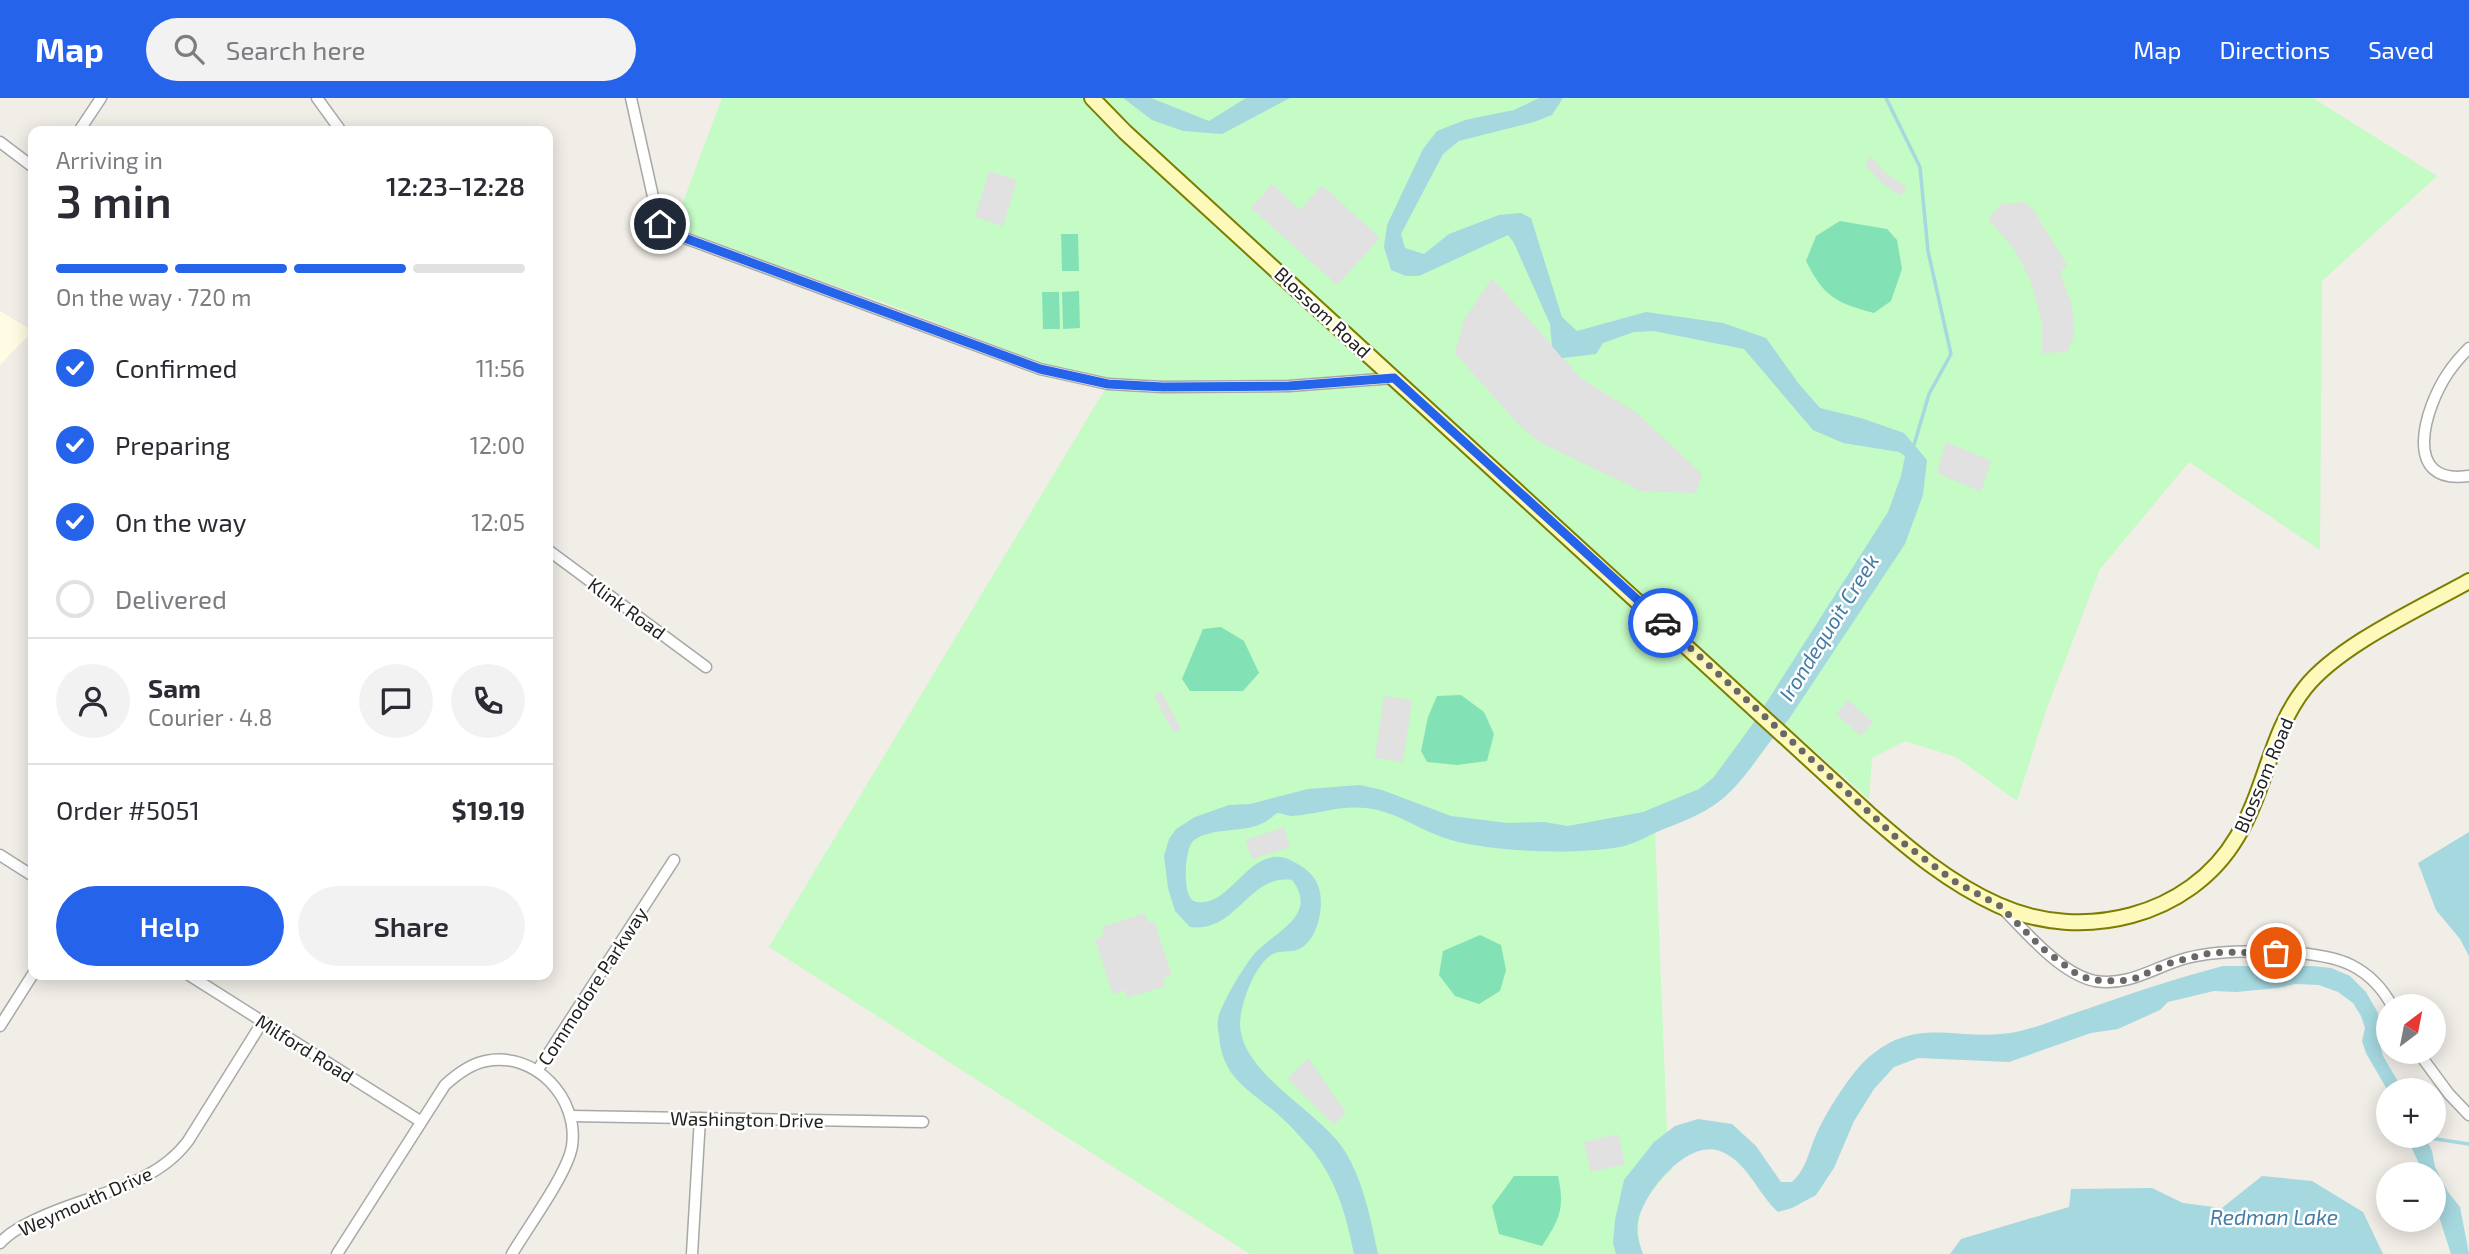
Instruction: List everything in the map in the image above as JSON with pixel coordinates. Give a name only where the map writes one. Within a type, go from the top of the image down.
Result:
[{"type":"street","points":[[82,126],[101,98]]},
{"type":"street","points":[[317,98],[337,126]]},
{"type":"street","points":[[631,98],[658,219],[665,229],[1040,369],[1108,384],[1163,387],[1289,386],[1394,378]]},
{"type":"street","name":"Blossom Road","points":[[1092,98],[1125,132],[1921,858],[1954,881],[2000,906],[2052,920],[2110,920],[2140,914],[2184,892],[2223,858],[2236,839],[2249,816],[2282,726],[2306,686],[2340,657],[2392,623],[2469,581]]},
{"type":"street","points":[[0,142],[28,163]]},
{"type":"street","points":[[2469,348],[2447,374],[2440,388],[2423,442],[2424,455],[2438,473],[2449,477],[2469,476]]},
{"type":"street","name":"Klink Road","points":[[553,554],[706,667]]},
{"type":"street","points":[[0,855],[28,873]]},
{"type":"street","name":"Commodore Parkway","points":[[337,1254],[445,1085],[474,1065],[499,1060],[514,1062],[537,1071],[674,860]]},
{"type":"street","points":[[2000,906],[2052,956],[2078,975],[2093,980],[2121,981],[2136,978],[2170,963],[2205,954],[2249,952],[2337,960],[2362,971],[2385,994]]},
{"type":"street","points":[[0,1026],[29,980]]},
{"type":"street","name":"Milford Road","points":[[197,980],[421,1121]]},
{"type":"street","name":"Weymouth Drive","points":[[0,1243],[24,1226],[144,1177],[174,1158],[188,1141],[263,1021]]},
{"type":"street","points":[[2427,1064],[2469,1115]]},
{"type":"street","points":[[512,1254],[569,1159],[573,1143],[570,1116],[556,1087],[537,1071]]},
{"type":"street","name":"Washington Drive","points":[[570,1116],[923,1122]]},
{"type":"street","points":[[692,1254],[700,1118]]},
{"type":"shaded area","points":[[1871,156],[1883,171],[1906,187],[1901,196],[1882,183],[1865,165]]},
{"type":"shaded area","points":[[989,171],[1017,180],[1003,226],[975,217]]},
{"type":"shaded area","points":[[1272,184],[1300,210],[1322,185],[1380,238],[1337,285],[1251,208]]},
{"type":"shaded area","points":[[2024,202],[2033,209],[2067,265],[2060,273],[2072,305],[2074,336],[2067,352],[2042,353],[2042,323],[2031,282],[2015,250],[1988,219],[2001,204]]},
{"type":"shaded area","points":[[1492,278],[1581,378],[1638,414],[1702,474],[1696,493],[1641,491],[1539,442],[1518,424],[1455,353],[1464,320]]},
{"type":"shaded area","points":[[0,311],[28,328],[28,336],[0,365]]},
{"type":"shaded area","points":[[1946,442],[1991,461],[1981,492],[1937,473]]},
{"type":"shaded area","points":[[1161,691],[1181,729],[1174,733],[1153,695]]},
{"type":"shaded area","points":[[1384,696],[1412,700],[1403,762],[1375,758]]},
{"type":"shaded area","points":[[1848,700],[1873,722],[1861,736],[1836,714]]},
{"type":"shaded area","points":[[1284,827],[1290,847],[1252,859],[1245,840]]},
{"type":"shaded area","points":[[1145,913],[1148,922],[1154,921],[1172,975],[1163,978],[1165,986],[1128,998],[1125,990],[1113,994],[1095,939],[1104,935],[1102,927]]},
{"type":"shaded area","points":[[1308,1058],[1346,1113],[1334,1125],[1288,1079]]},
{"type":"shaded area","points":[[1618,1134],[1625,1164],[1591,1172],[1584,1142]]},
{"type":"green space","points":[[722,98],[2313,98],[2437,176],[2322,281],[2320,550],[2189,462],[2100,569],[2047,708],[2017,801],[1956,757],[1905,741],[1872,758],[1869,799],[1785,725],[1730,791],[1700,812],[1655,833],[1667,1131],[1672,1169],[1643,1207],[1638,1228],[1643,1254],[1250,1254],[769,947],[1110,381],[1046,365],[885,303],[673,229]]},
{"type":"green space","points":[[1840,221],[1887,229],[1897,240],[1902,269],[1891,301],[1874,313],[1832,297],[1819,283],[1806,261],[1816,236]]},
{"type":"green space","points":[[1061,234],[1078,234],[1079,271],[1062,271]]},
{"type":"green space","points":[[1079,291],[1080,328],[1063,329],[1062,292]]},
{"type":"green space","points":[[1042,292],[1059,292],[1060,329],[1043,329]]},
{"type":"green space","points":[[1221,627],[1244,641],[1259,673],[1243,691],[1190,691],[1182,679],[1203,629]]},
{"type":"green space","points":[[1461,695],[1484,712],[1494,734],[1487,761],[1457,765],[1427,762],[1421,751],[1428,717],[1437,696]]},
{"type":"green space","points":[[1480,935],[1501,945],[1506,970],[1500,991],[1479,1004],[1455,996],[1439,975],[1443,951]]},
{"type":"green space","points":[[1514,1176],[1558,1176],[1561,1205],[1553,1228],[1542,1246],[1499,1234],[1492,1206]]},
{"type":"water","points":[[1123,98],[1151,98],[1209,121],[1246,98],[1290,98],[1222,134],[1183,131],[1152,120]]},
{"type":"water","name":"Irondequoit Creek","points":[[1539,98],[1563,98],[1552,115],[1459,141],[1443,154],[1401,234],[1405,248],[1424,254],[1449,234],[1499,215],[1521,213],[1531,218],[1562,317],[1577,331],[1646,312],[1723,323],[1766,338],[1820,408],[1861,418],[1904,433],[1927,460],[1923,495],[1905,544],[1789,719],[1731,791],[1691,818],[1625,846],[1581,851],[1512,850],[1451,840],[1388,813],[1357,807],[1292,816],[1277,813],[1257,826],[1209,833],[1190,845],[1186,877],[1188,892],[1196,902],[1215,899],[1256,864],[1268,858],[1280,857],[1294,862],[1313,876],[1317,883],[1321,909],[1312,937],[1299,949],[1273,954],[1260,966],[1246,996],[1240,1024],[1244,1043],[1254,1060],[1268,1077],[1335,1138],[1358,1177],[1378,1254],[1354,1254],[1340,1200],[1322,1163],[1288,1124],[1242,1085],[1226,1064],[1221,1051],[1218,1021],[1224,1003],[1258,950],[1293,920],[1301,902],[1299,892],[1292,880],[1277,881],[1264,886],[1220,921],[1206,926],[1190,927],[1175,911],[1168,888],[1164,856],[1169,839],[1176,829],[1195,817],[1229,805],[1250,804],[1308,789],[1360,785],[1382,790],[1451,816],[1507,823],[1544,822],[1568,826],[1643,812],[1699,789],[1713,778],[1752,725],[1888,512],[1905,456],[1899,452],[1843,443],[1813,430],[1744,349],[1654,331],[1634,332],[1603,343],[1596,354],[1562,358],[1552,346],[1550,324],[1508,235],[1419,276],[1406,276],[1391,270],[1384,247],[1387,225],[1423,149],[1437,131],[1465,120],[1514,110]]},
{"type":"water","points":[[2469,832],[2469,956],[2460,939],[2436,910],[2418,863]]},
{"type":"water","points":[[2223,966],[2331,968],[2350,976],[2366,992],[2376,1010],[2376,1064],[2388,1064],[2396,1078],[2380,1078],[2362,1041],[2365,1028],[2361,1016],[2353,1003],[2338,992],[2319,985],[2295,984],[2236,992],[2214,991],[2168,1002],[2160,1010],[2118,1029],[2091,1033],[2009,1062],[1918,1058],[1894,1067],[1874,1089],[1854,1121],[1834,1168],[1816,1195],[1792,1208],[1778,1212],[1745,1170],[1730,1156],[1707,1149],[1694,1153],[1668,1172],[1648,1197],[1637,1231],[1643,1254],[1616,1254],[1613,1243],[1615,1220],[1624,1180],[1654,1142],[1675,1126],[1698,1119],[1732,1124],[1756,1146],[1781,1182],[1792,1182],[1804,1166],[1820,1126],[1847,1083],[1869,1057],[1887,1044],[1905,1036],[1923,1033],[2016,1032]]},
{"type":"water","points":[[2412,1148],[2431,1148],[2434,1162],[2418,1162]]},
{"type":"water","name":"Redman Lake","points":[[2262,1176],[2312,1181],[2363,1212],[2383,1254],[1950,1254],[1961,1239],[2069,1207],[2071,1189],[2152,1188],[2183,1203],[2222,1208]]},
{"type":"water","points":[[2446,1188],[2460,1207],[2469,1254],[2451,1254],[2444,1232]]},
{"type":"waterway","points":[[1886,98],[1920,167],[1928,251],[1951,354],[1929,394],[1914,445]]},
{"type":"waterway","points":[[2446,1140],[2469,1144]]},
{"type":"way so far","points":[[1663,623],[1898,839],[1954,881],[2000,906],[2042,948],[2078,975],[2107,982],[2121,981],[2136,978],[2170,963],[2205,954],[2276,953]]},
{"type":"route","points":[[660,224],[671,233],[1040,369],[1108,384],[1163,387],[1289,386],[1394,378],[1663,623]]}]
